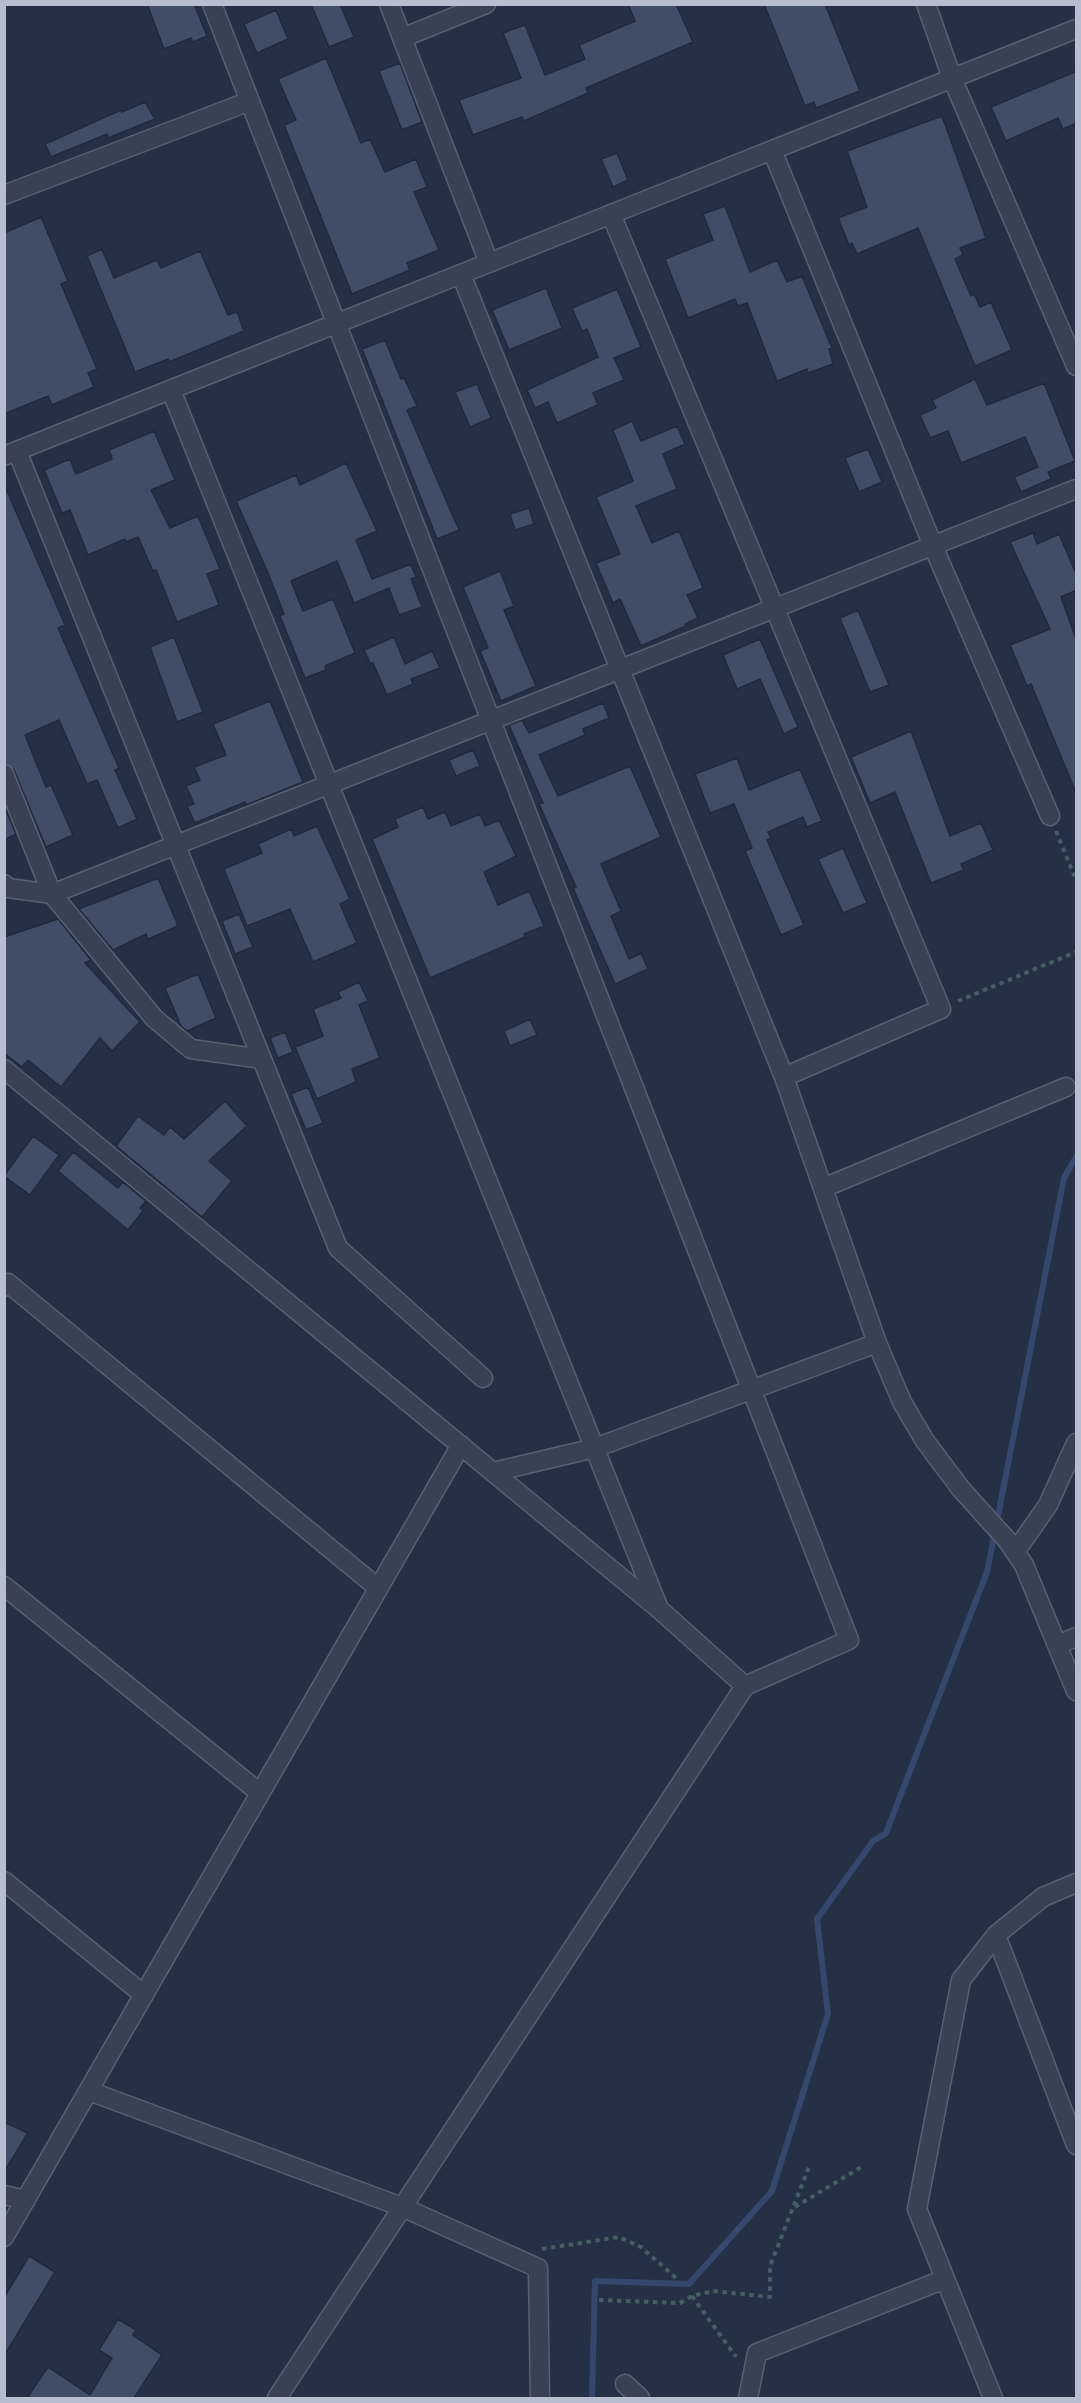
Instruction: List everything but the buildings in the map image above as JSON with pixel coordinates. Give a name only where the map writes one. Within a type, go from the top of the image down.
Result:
[{"type":"street","points":[[212,4],[849,1640],[745,1686],[277,2398]]},
{"type":"street","points":[[389,4],[489,263]]},
{"type":"street","points":[[402,38],[486,4]]},
{"type":"street","points":[[926,4],[952,78],[1077,366]]},
{"type":"street","points":[[483,1377],[338,1248],[176,845],[11,453],[1077,28]]},
{"type":"street","points":[[4,195],[250,101]]},
{"type":"street","points":[[772,150],[933,546],[1050,816]]},
{"type":"street","points":[[611,214],[941,1009],[784,1077]]},
{"type":"street","points":[[461,274],[784,1077],[877,1343],[914,1422],[961,1489],[1011,1546],[1024,1565],[1077,1691]]},
{"type":"street","points":[[171,390],[659,1609]]},
{"type":"street","points":[[6,888],[52,894],[1077,489]]},
{"type":"street","points":[[4,774],[52,894],[154,1018],[191,1049],[262,1059]]},
{"type":"street","points":[[4,1069],[659,1609],[745,1686]]},
{"type":"street","points":[[823,1188],[1066,1087]]},
{"type":"street","points":[[4,1287],[8,1283],[378,1588]]},
{"type":"street","points":[[493,1472],[595,1448],[877,1343]]},
{"type":"street","points":[[1011,1546],[1048,1505],[1077,1443]]},
{"type":"street","points":[[4,2237],[461,1445]]},
{"type":"street","points":[[4,1586],[260,1792]]},
{"type":"street","points":[[1059,1645],[1077,1637]]},
{"type":"street","points":[[4,1881],[144,1995]]},
{"type":"street","points":[[993,2398],[917,2209],[961,1980],[996,1935],[1043,1897],[1077,1883]]},
{"type":"street","points":[[996,1935],[1077,2145]]},
{"type":"street","points":[[89,2091],[402,2207],[538,2268],[540,2398]]},
{"type":"street","points":[[4,2195],[26,2200]]},
{"type":"street","points":[[748,2398],[757,2353],[945,2279]]},
{"type":"street","points":[[625,2384],[640,2398]]},
{"type":"path","points":[[1050,816],[1077,880]]},
{"type":"path","points":[[941,1009],[1077,952]]},
{"type":"path","points":[[794,2207],[863,2166]]},
{"type":"path","points":[[599,2300],[680,2303],[692,2296],[713,2291],[771,2297],[770,2266],[809,2167]]},
{"type":"path","points":[[539,2249],[618,2237],[641,2247],[676,2278]]},
{"type":"path","points":[[692,2296],[720,2338],[753,2376]]},
{"type":"waterway","points":[[592,2398],[595,2281],[689,2284],[772,2191],[828,2014],[817,1919],[873,1841],[886,1833],[987,1572],[1064,1178],[1076,1157]]}]
